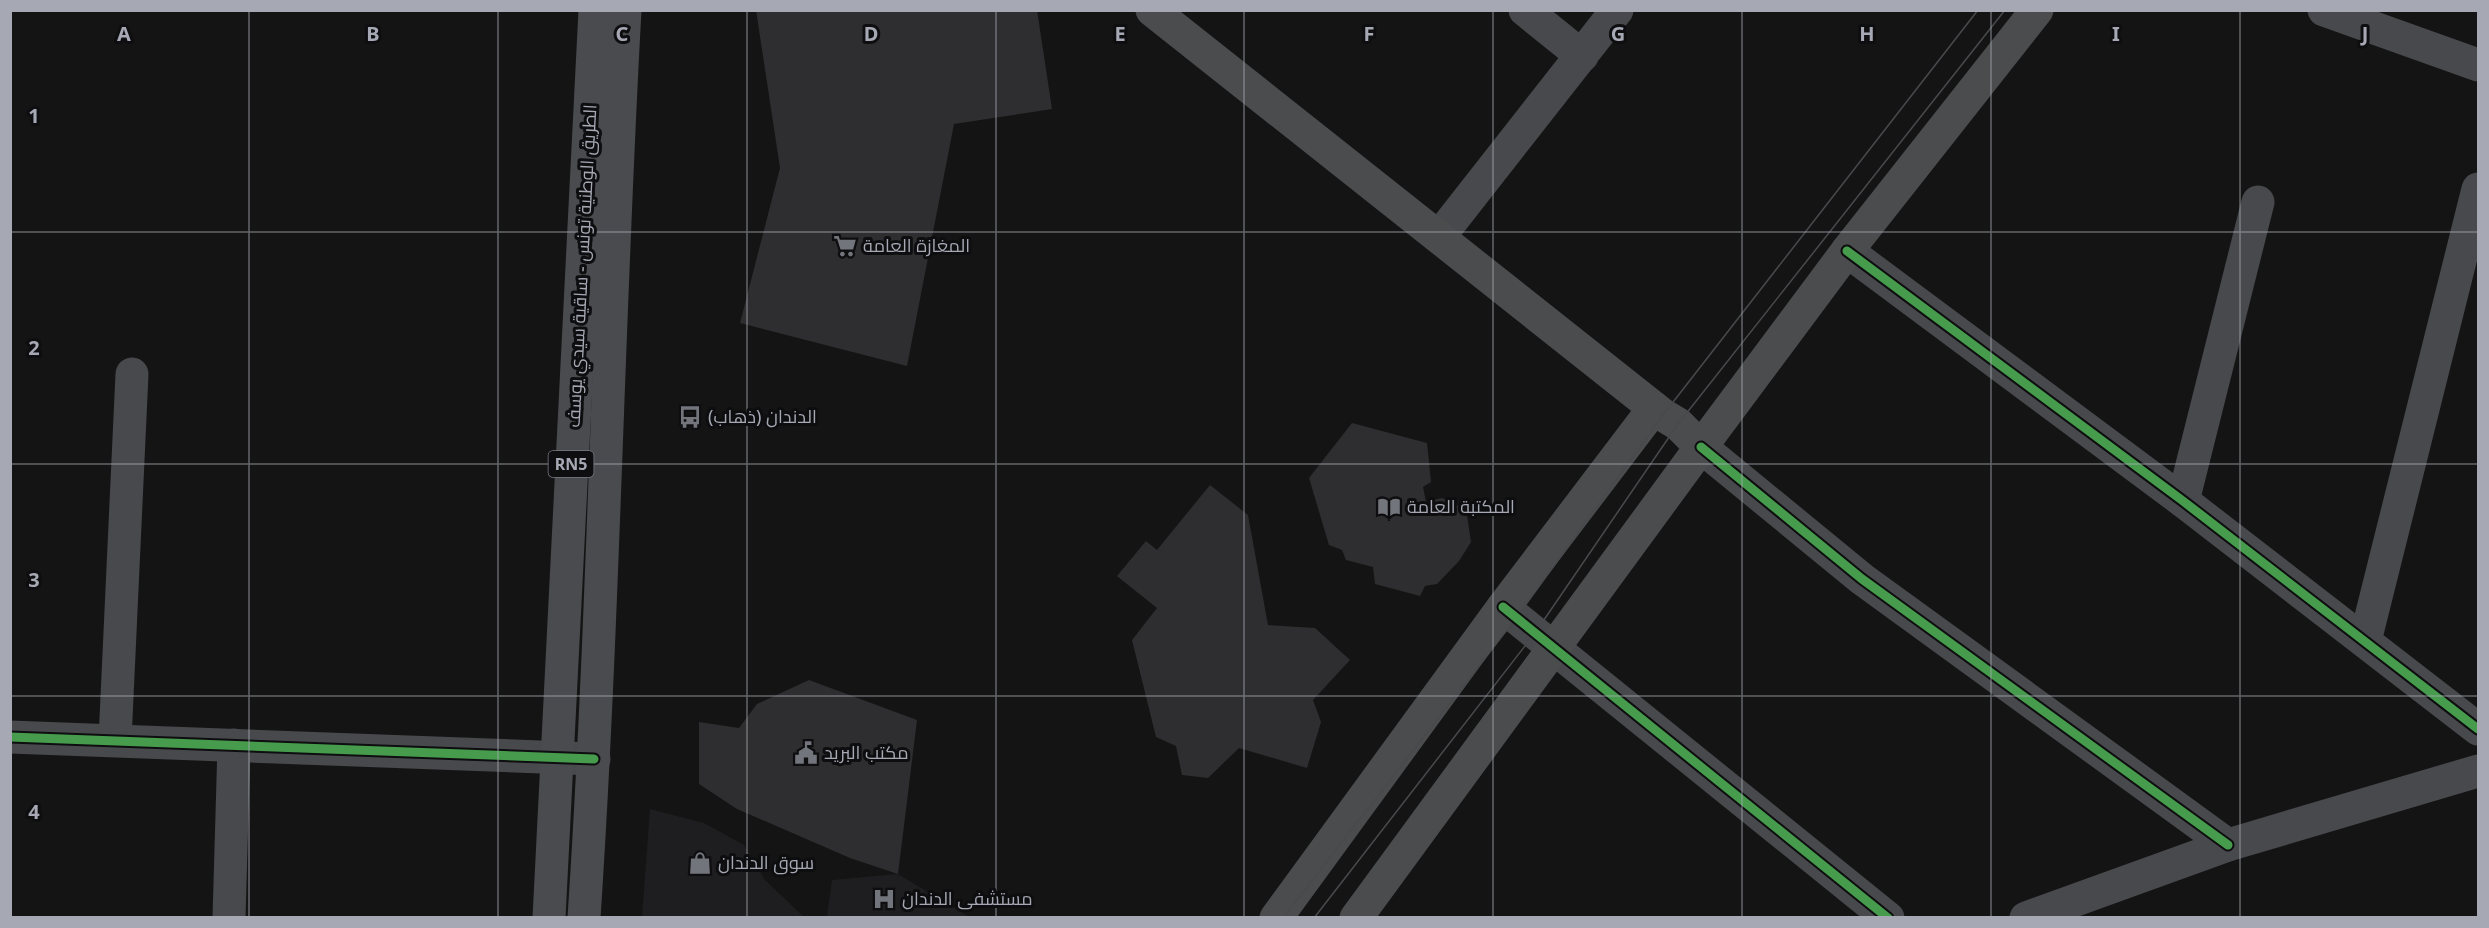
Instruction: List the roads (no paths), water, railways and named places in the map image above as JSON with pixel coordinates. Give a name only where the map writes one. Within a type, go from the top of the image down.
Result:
[{"type":"highway","name":"الطريق الوطنية تونس - ساقية سيدي يوسف","points":[[549,918],[595,10]]},
{"type":"highway","name":"الطريق الوطنية تونس - ساقية سيدي يوسف","points":[[584,918],[594,759],[616,161],[625,10]]},
{"type":"main road","points":[[1152,10],[1677,424],[1701,447]]},
{"type":"main road","points":[[1356,918],[1847,251],[2037,10]]},
{"type":"main road","points":[[1276,918],[1503,607],[1654,408]]},
{"type":"street","points":[[1525,10],[1582,56]]},
{"type":"street","points":[[1439,237],[1617,10]]},
{"type":"street","points":[[2334,12],[2478,65]]},
{"type":"street","points":[[2365,641],[2478,189]]},
{"type":"street","points":[[2183,501],[2258,202]]},
{"type":"street","points":[[1847,251],[2183,501],[2478,729]]},
{"type":"street","points":[[115,740],[132,374]]},
{"type":"street","points":[[1701,447],[1862,579],[2228,845]]},
{"type":"street","points":[[1503,607],[1888,918]]},
{"type":"street","points":[[10,737],[594,759]]},
{"type":"street","points":[[229,918],[234,745]]},
{"type":"street","points":[[2026,918],[2228,845],[2478,771]]},
{"type":"tram line","points":[[1283,918],[1517,617],[1663,415],[1978,10]]},
{"type":"tram line","points":[[1314,918],[1535,633],[1678,424],[2005,10]]},
{"type":"place","name":"المغازة العامة","points":[[845,246]]},
{"type":"place","name":"الدندان (ذهاب)","points":[[690,417]]},
{"type":"place","name":"المكتبة العامة","points":[[1389,507]]},
{"type":"place","name":"مكتب البريد","points":[[806,753]]},
{"type":"place","name":"سوق الدندان","points":[[700,863]]},
{"type":"place","name":"مستشفى الدندان","points":[[884,899]]}]
